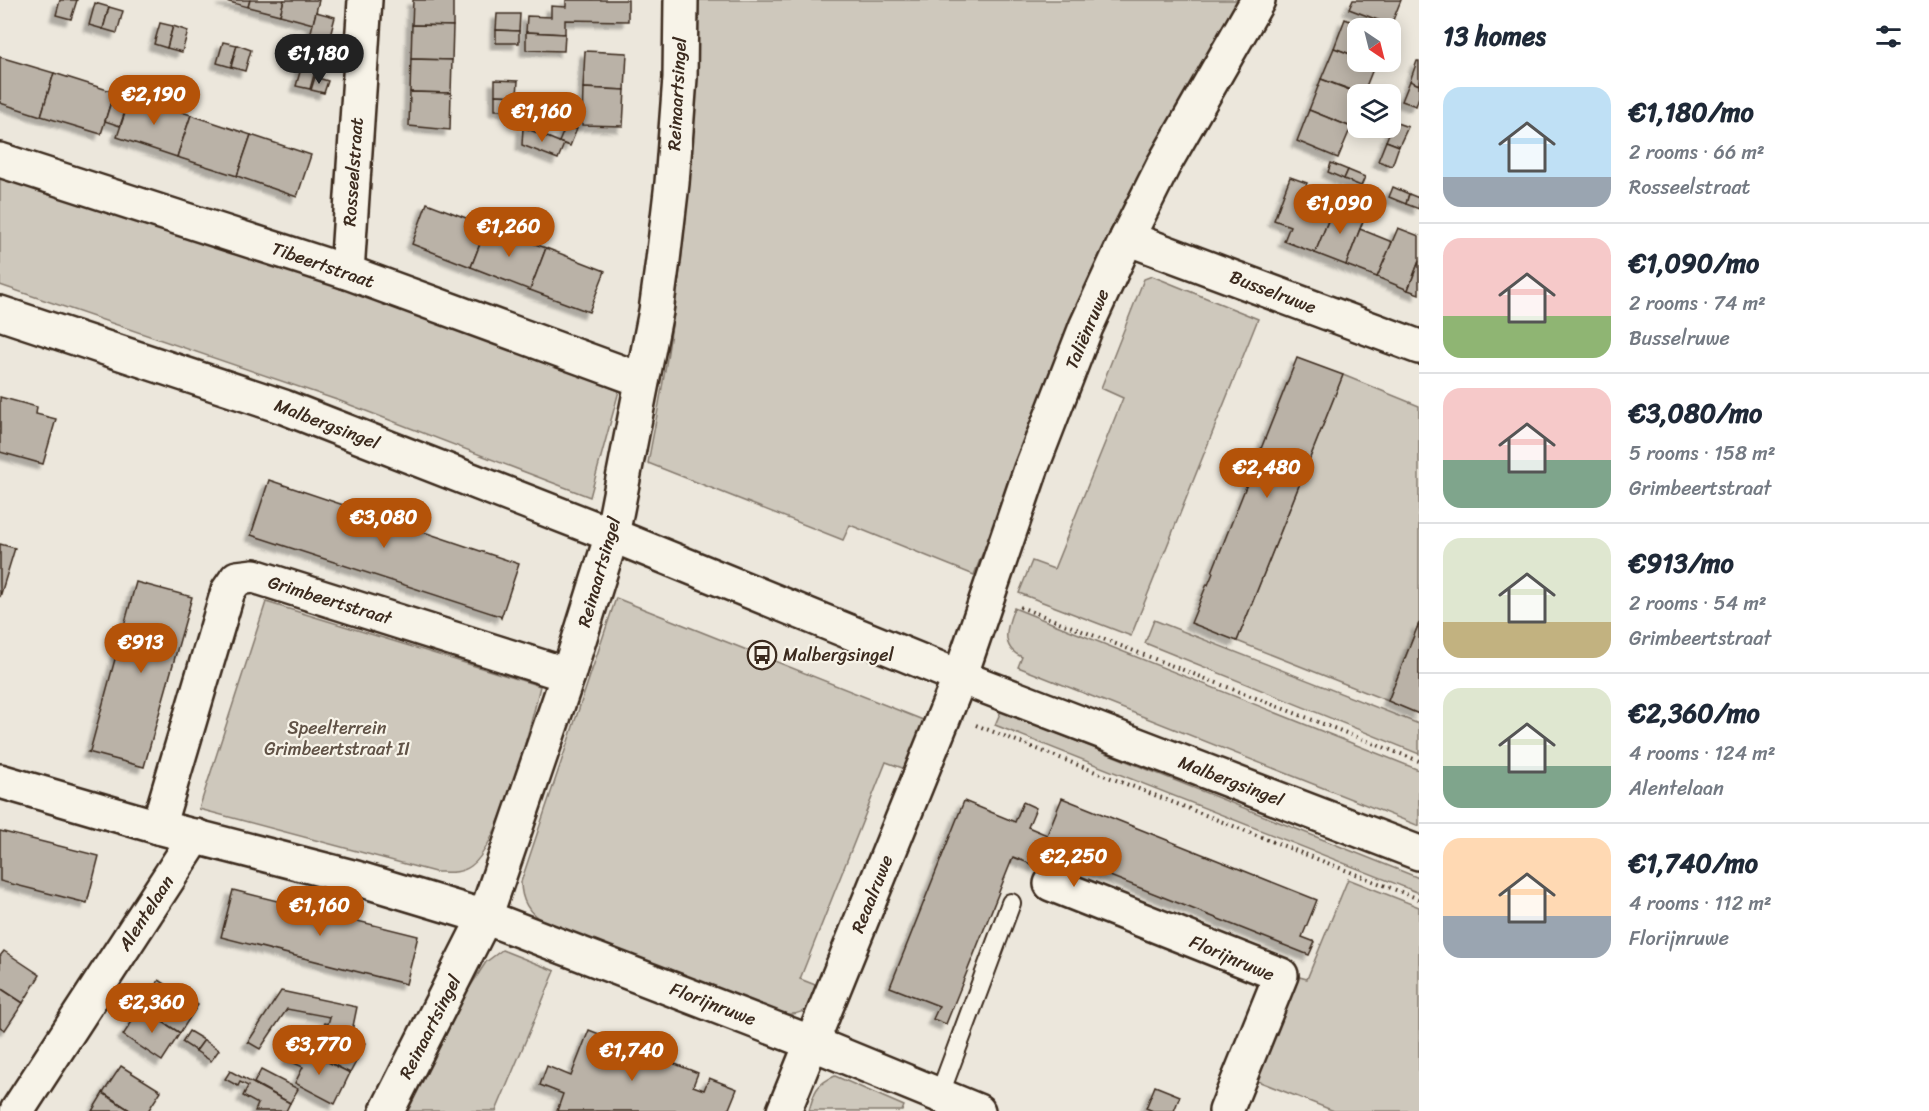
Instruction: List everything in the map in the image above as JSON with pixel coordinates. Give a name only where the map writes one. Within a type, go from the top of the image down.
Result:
[{"type":"street","name":"Rosseelstraat","points":[[347,273],[364,0]]},
{"type":"street","name":"Reinaartsingel","points":[[387,1111],[485,917],[568,675],[612,535],[656,311],[672,183],[680,78],[681,0]]},
{"type":"street","name":"Taliënruwe","points":[[960,677],[1031,469],[1086,327],[1127,237],[1163,166],[1258,0]]},
{"type":"street","name":"Tibeertstraat","points":[[0,160],[347,273],[642,380]]},
{"type":"street","name":"Busselruwe","points":[[1127,237],[1419,347]]},
{"type":"street","name":"Malbergsingel","points":[[0,314],[284,407],[612,535],[960,677],[1419,853]]},
{"type":"street","name":"Grimbeertstraat","points":[[158,827],[228,591],[237,578],[254,576],[568,675]]},
{"type":"street","name":"Reaalruwe","points":[[784,1111],[960,677]]},
{"type":"street","points":[[0,782],[158,827],[356,878],[485,917]]},
{"type":"street","name":"Alentelaan","points":[[17,1111],[196,836]]},
{"type":"street","name":"Florijnruwe","points":[[1051,884],[1281,975],[1227,1111]]},
{"type":"street","name":"Florijnruwe","points":[[485,917],[813,1043],[978,1111]]},
{"type":"lane","points":[[939,1096],[1011,903]]},
{"type":"path","points":[[988,594],[1419,762]]},
{"type":"path","points":[[946,713],[1419,899]]},
{"type":"green space","points":[[696,0],[1239,0],[1127,198],[1062,350],[974,575],[850,525],[843,540],[648,463],[666,365],[687,208]]},
{"type":"green space","points":[[0,167],[441,321],[619,391],[590,497],[340,401],[0,285]]},
{"type":"green space","points":[[1152,276],[1258,319],[1131,636],[1019,593],[1032,561],[1054,569],[1123,398],[1101,388],[1144,279]]},
{"type":"green space","points":[[1343,375],[1419,406],[1419,623],[1388,701],[1237,641]]},
{"type":"green space","points":[[616,598],[928,722],[908,770],[886,762],[800,979],[823,988],[806,1010],[781,1014],[764,1008],[544,922],[530,910],[524,900],[521,882]]},
{"type":"green space","name":"Speelterrein Grimbeertstraat II","points":[[266,602],[540,686],[522,754],[503,810],[482,854],[471,866],[458,871],[435,872],[199,809]]},
{"type":"green space","points":[[1014,608],[1419,770],[1419,826],[1018,667],[1022,657],[1010,648],[1007,636]]},
{"type":"green space","points":[[1154,620],[1419,724],[1419,754],[1145,643]]},
{"type":"green space","points":[[1001,711],[1419,878],[1419,893],[995,725]]},
{"type":"green space","points":[[1348,879],[1419,907],[1419,1111],[1334,1111],[1250,1078],[1292,975],[1307,979]]},
{"type":"green space","points":[[502,950],[555,971],[496,1111],[408,1111],[468,990],[486,962]]},
{"type":"green space","points":[[835,1076],[904,1106],[902,1111],[809,1111],[817,1089]]},
{"type":"building","points":[[60,0],[77,0],[71,19],[56,15]]},
{"type":"building","points":[[222,0],[250,0],[248,7]]},
{"type":"building","points":[[250,0],[284,0],[280,15],[248,7]]},
{"type":"building","points":[[284,0],[319,0],[313,24],[280,15]]},
{"type":"building","points":[[413,0],[453,0],[453,26],[412,25]]},
{"type":"building","points":[[566,0],[628,0],[628,21],[565,20],[565,34],[526,32],[527,16],[551,17],[551,6],[566,7]]},
{"type":"building","points":[[1353,0],[1401,0],[1394,18],[1373,18],[1349,9]]},
{"type":"building","points":[[95,3],[109,7],[103,29],[89,25]]},
{"type":"building","points":[[109,7],[123,11],[117,33],[103,29]]},
{"type":"building","points":[[316,12],[335,17],[324,60],[305,55]]},
{"type":"building","points":[[497,14],[520,14],[519,31],[496,30]]},
{"type":"building","points":[[1345,19],[1347,20],[1347,53],[1334,48]]},
{"type":"building","points":[[160,23],[173,26],[167,48],[154,44]]},
{"type":"building","points":[[412,25],[453,26],[452,60],[411,59]]},
{"type":"building","points":[[173,26],[188,31],[182,52],[167,48]]},
{"type":"building","points":[[496,30],[519,31],[519,43],[496,43]]},
{"type":"building","points":[[526,32],[565,34],[564,51],[526,50]]},
{"type":"building","points":[[223,42],[237,45],[231,67],[217,63]]},
{"type":"building","points":[[237,45],[251,50],[245,71],[231,67]]},
{"type":"building","points":[[1334,48],[1347,53],[1347,72],[1372,72],[1367,84],[1347,84],[1347,88],[1321,79]]},
{"type":"building","points":[[585,51],[627,53],[625,90],[583,88]]},
{"type":"building","points":[[0,57],[54,73],[41,116],[0,103]]},
{"type":"building","points":[[411,59],[452,60],[451,93],[410,92]]},
{"type":"building","points":[[1417,61],[1419,61],[1419,85],[1410,81]]},
{"type":"building","points":[[302,65],[316,68],[310,89],[296,86]]},
{"type":"building","points":[[54,73],[114,92],[101,134],[41,116]]},
{"type":"building","points":[[315,77],[328,81],[324,93],[311,90]]},
{"type":"building","points":[[1321,79],[1347,89],[1347,125],[1309,110]]},
{"type":"building","points":[[495,80],[518,81],[517,96],[495,95]]},
{"type":"building","points":[[1410,81],[1419,85],[1416,106],[1402,101]]},
{"type":"building","points":[[583,88],[625,90],[623,126],[582,125]]},
{"type":"building","points":[[114,92],[130,97],[120,126],[105,121]]},
{"type":"building","points":[[410,92],[451,93],[450,130],[409,126]]},
{"type":"building","points":[[131,95],[191,115],[177,157],[117,137]]},
{"type":"building","points":[[495,95],[517,96],[517,110],[495,110]]},
{"type":"building","points":[[1309,110],[1347,125],[1347,137],[1338,158],[1297,141]]},
{"type":"building","points":[[191,115],[251,135],[237,176],[177,157]]},
{"type":"building","points":[[1401,124],[1408,127],[1399,146],[1386,141],[1387,138],[1401,138]]},
{"type":"building","points":[[523,127],[564,144],[558,159],[522,145]]},
{"type":"building","points":[[565,128],[577,129],[570,146],[559,142]]},
{"type":"building","points":[[251,135],[311,155],[297,197],[237,176]]},
{"type":"building","points":[[1386,141],[1399,146],[1392,166],[1378,161]]},
{"type":"building","points":[[1331,163],[1348,170],[1344,179],[1328,172]]},
{"type":"building","points":[[1348,170],[1365,177],[1361,186],[1344,179]]},
{"type":"building","points":[[1290,177],[1307,183],[1304,191],[1335,204],[1315,253],[1284,241],[1290,226],[1274,220]]},
{"type":"building","points":[[1393,187],[1409,194],[1406,204],[1389,197]]},
{"type":"building","points":[[1409,194],[1419,198],[1419,209],[1406,204]]},
{"type":"building","points":[[427,203],[487,226],[471,267],[412,244]]},
{"type":"building","points":[[1335,204],[1365,216],[1346,265],[1315,253]]},
{"type":"building","points":[[487,226],[546,248],[530,290],[471,267]]},
{"type":"building","points":[[1398,228],[1419,236],[1419,261],[1408,290],[1377,277]]},
{"type":"building","points":[[1360,229],[1392,242],[1377,277],[1346,265]]},
{"type":"building","points":[[546,248],[605,271],[589,312],[530,290]]},
{"type":"building","points":[[1419,261],[1419,294],[1408,290]]},
{"type":"building","points":[[1297,358],[1343,375],[1237,641],[1191,623],[1213,573]]},
{"type":"building","points":[[0,397],[37,407],[36,414],[56,419],[43,464],[0,452]]},
{"type":"building","points":[[269,480],[519,564],[501,618],[251,535]]},
{"type":"building","points":[[0,544],[15,548],[0,597]]},
{"type":"building","points":[[136,582],[192,597],[144,767],[88,752]]},
{"type":"building","points":[[1419,623],[1419,714],[1388,701]]},
{"type":"building","points":[[1062,798],[1317,900],[1302,937],[1315,942],[1309,955],[1042,849],[1036,866],[1013,857],[946,1024],[933,1019],[939,1006],[890,987],[964,801],[1015,822],[1023,802],[1036,808],[1028,827],[1047,835]]},
{"type":"building","points":[[0,831],[99,856],[87,903],[0,881]]},
{"type":"building","points":[[233,890],[418,936],[406,984],[221,937]]},
{"type":"building","points":[[4,951],[40,975],[23,1003],[0,988],[0,956]]},
{"type":"building","points":[[159,980],[198,1005],[180,1033],[141,1008]]},
{"type":"building","points":[[0,988],[23,1003],[5,1030],[0,1027]]},
{"type":"building","points":[[281,991],[357,1007],[351,1036],[366,1043],[350,1073],[310,1053],[330,1017],[287,1009],[260,1049],[248,1042]]},
{"type":"building","points":[[141,1008],[180,1033],[162,1061],[123,1035]]},
{"type":"building","points":[[589,1030],[698,1073],[693,1086],[704,1090],[709,1078],[737,1089],[728,1111],[557,1111],[563,1094],[540,1085],[547,1066],[571,1076]]},
{"type":"building","points":[[189,1031],[204,1040],[196,1051],[182,1042]]},
{"type":"building","points":[[204,1040],[219,1050],[211,1061],[196,1051]]},
{"type":"building","points":[[294,1048],[309,1055],[310,1053],[350,1073],[335,1104],[295,1083],[303,1067],[287,1060]]},
{"type":"building","points":[[121,1066],[161,1091],[148,1111],[131,1111],[103,1093]]},
{"type":"building","points":[[261,1070],[298,1089],[290,1103],[254,1083]]},
{"type":"building","points":[[230,1071],[290,1103],[286,1111],[255,1111],[258,1104],[243,1096],[248,1086],[240,1082],[238,1086],[225,1079]]},
{"type":"building","points":[[1155,1086],[1180,1096],[1174,1111],[1153,1111],[1146,1108]]},
{"type":"building","points":[[103,1093],[131,1111],[92,1111]]},
{"type":"place","name":"Malbergsingel","points":[[762,655]]}]
